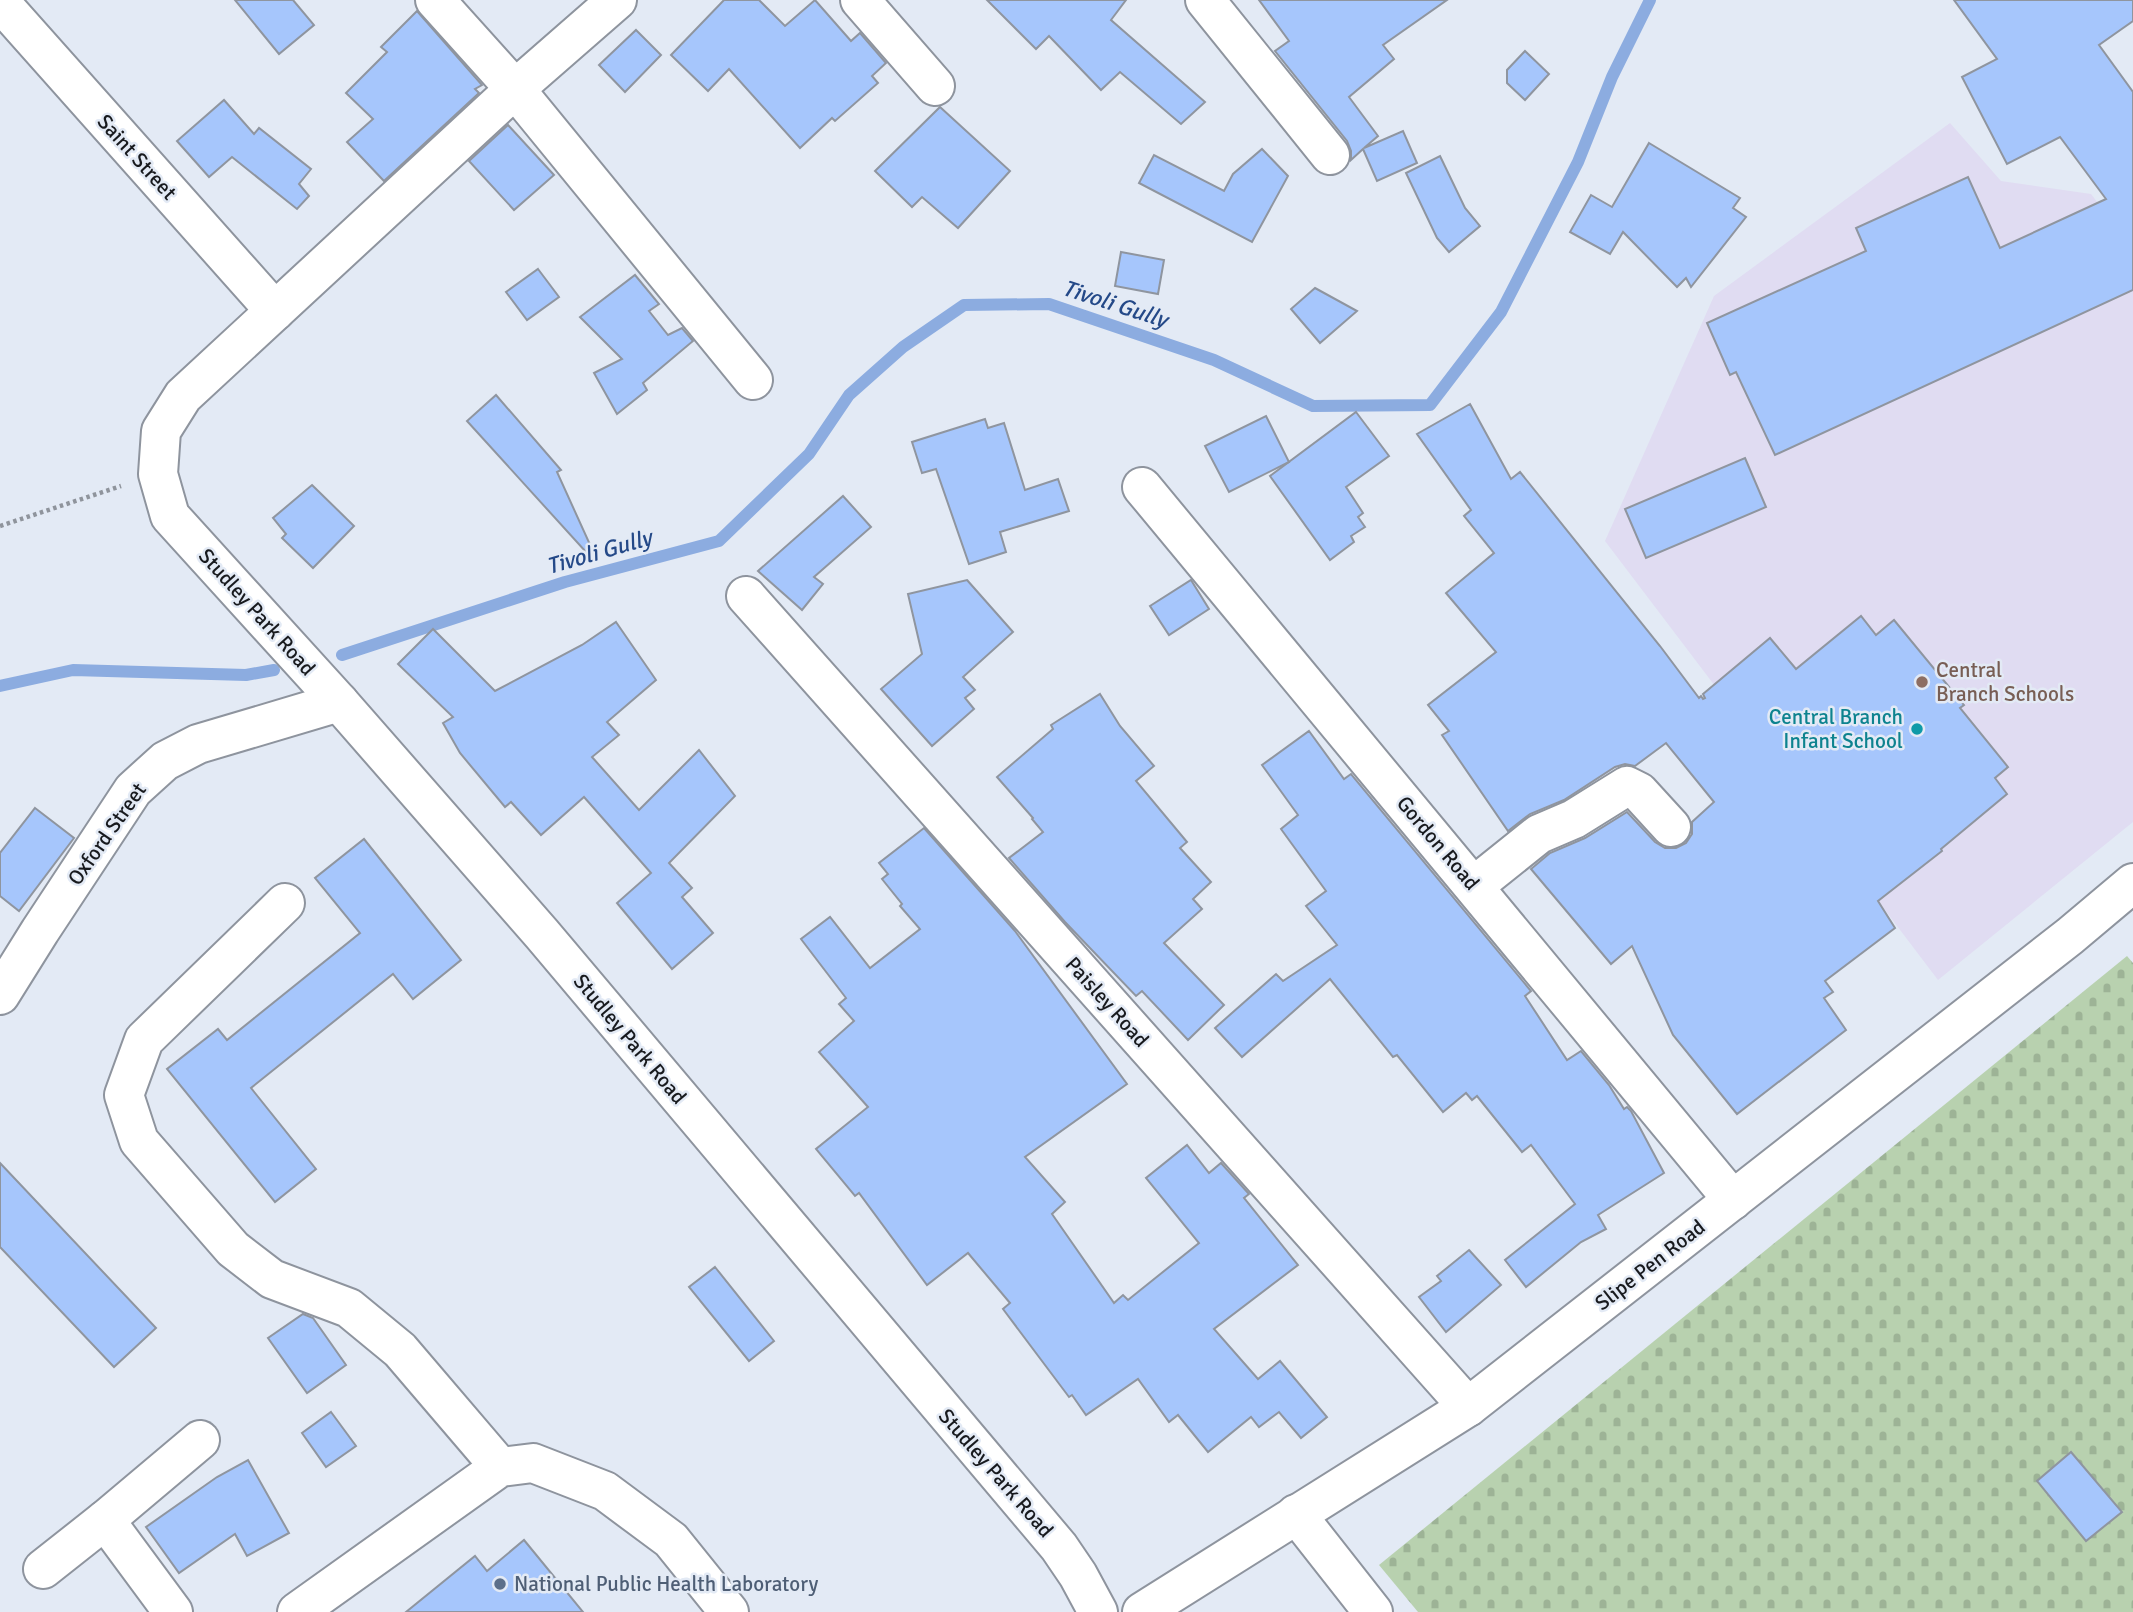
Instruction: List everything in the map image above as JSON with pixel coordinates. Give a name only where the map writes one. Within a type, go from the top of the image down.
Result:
[{"type":"street","points":[[435,0],[515,89],[753,380]]},
{"type":"street","name":"Studley Park Road","points":[[617,0],[515,89],[183,396],[161,431],[158,474],[170,516],[339,702],[542,934],[1051,1538],[1078,1575],[1098,1612]]},
{"type":"street","points":[[860,0],[935,86]]},
{"type":"street","name":"Saint Street","points":[[0,2],[275,311]]},
{"type":"street","points":[[1213,2],[1330,155]]},
{"type":"street","name":"Gordon Road","points":[[1142,487],[1733,1200]]},
{"type":"street","name":"Paisley Road","points":[[746,596],[1468,1407]]},
{"type":"street","name":"Oxford Street","points":[[0,995],[133,790],[164,761],[198,744],[339,702]]},
{"type":"street","points":[[1474,886],[1539,834],[1574,819],[1627,786],[1639,792],[1671,827]]},
{"type":"street","name":"Slipe Pen Road","points":[[1142,1612],[1468,1407],[2070,936],[2133,883]]},
{"type":"street","points":[[285,902],[144,1040],[124,1095],[139,1141],[233,1249],[272,1279],[349,1308],[400,1350],[500,1466]]},
{"type":"street","points":[[43,1569],[200,1440]]},
{"type":"street","points":[[297,1612],[500,1466],[533,1463],[605,1491],[671,1540],[729,1612]]},
{"type":"street","points":[[1297,1514],[1373,1612]]},
{"type":"street","points":[[105,1520],[173,1612]]},
{"type":"path","points":[[0,526],[158,474]]},
{"type":"shaded area","name":"Central Branch Schools","points":[[1950,123],[2001,181],[2091,194],[2133,248],[2133,822],[1938,980],[1605,541],[1714,296]]},
{"type":"green space","points":[[2127,956],[2133,963],[2133,1612],[1418,1612],[1379,1565]]},
{"type":"building","points":[[235,0],[293,0],[314,25],[279,54]]},
{"type":"building","points":[[724,0],[759,0],[785,26],[815,0],[851,41],[860,33],[886,63],[872,76],[878,83],[835,121],[832,118],[800,148],[729,69],[708,91],[671,55]]},
{"type":"building","points":[[987,0],[1126,0],[1111,20],[1205,102],[1181,124],[1120,72],[1101,90],[1049,36],[1036,49]]},
{"type":"building","points":[[1259,0],[1447,0],[1383,45],[1394,59],[1349,97],[1378,136],[1364,148],[1403,131],[1417,163],[1377,181],[1363,149],[1351,160],[1347,141],[1275,51],[1289,41]]},
{"type":"building","points":[[1954,0],[2133,0],[2133,21],[2099,45],[2133,92],[2133,290],[1775,455],[1736,372],[1730,375],[1707,323],[1866,251],[1856,228],[1968,177],[2000,248],[2106,199],[2060,137],[2007,164],[1962,77],[1997,59]]},
{"type":"building","points":[[417,11],[482,85],[475,89],[479,93],[384,181],[347,142],[373,119],[346,93],[387,52],[381,47]]},
{"type":"building","points":[[636,30],[661,55],[625,92],[599,65]]},
{"type":"building","points":[[1525,51],[1549,74],[1525,100],[1507,83],[1507,70]]},
{"type":"building","points":[[224,100],[254,134],[259,128],[311,169],[299,184],[309,196],[297,209],[232,157],[209,177],[177,141]]},
{"type":"building","points":[[940,107],[1010,171],[958,228],[922,197],[912,207],[875,171]]},
{"type":"building","points":[[508,125],[554,175],[514,210],[469,161]]},
{"type":"building","points":[[1649,143],[1740,198],[1733,208],[1746,217],[1691,287],[1686,278],[1677,287],[1623,232],[1610,254],[1570,232],[1591,195],[1612,207]]},
{"type":"building","points":[[1262,149],[1288,176],[1252,242],[1139,183],[1154,155],[1224,191],[1233,174]]},
{"type":"building","points":[[1440,156],[1465,208],[1480,226],[1449,252],[1437,238],[1406,173]]},
{"type":"building","points":[[1121,252],[1164,260],[1158,294],[1115,286]]},
{"type":"building","points":[[538,269],[559,297],[527,320],[506,292]]},
{"type":"building","points":[[635,275],[659,304],[649,311],[668,335],[682,328],[693,341],[643,383],[647,390],[617,414],[594,373],[622,359],[580,317]]},
{"type":"building","points":[[1315,288],[1357,311],[1320,343],[1291,309]]},
{"type":"building","points":[[496,395],[561,470],[557,472],[592,549],[586,552],[467,421]]},
{"type":"building","points":[[1470,404],[1511,479],[1520,472],[1699,698],[1705,698],[1703,694],[1770,638],[1796,669],[1861,616],[1876,635],[1894,620],[1964,705],[1960,708],[2008,767],[1995,778],[2007,794],[1941,849],[1942,851],[1878,901],[1895,928],[1825,981],[1833,992],[1824,998],[1846,1030],[1737,1114],[1673,1035],[1632,946],[1611,964],[1531,869],[1550,853],[1585,838],[1627,812],[1655,842],[1665,848],[1676,848],[1686,843],[1692,834],[1692,822],[1714,802],[1666,743],[1635,766],[1625,764],[1615,767],[1564,800],[1530,814],[1508,831],[1442,735],[1449,731],[1428,705],[1496,652],[1446,593],[1494,553],[1464,516],[1471,510],[1417,434]]},
{"type":"building","points":[[1356,412],[1389,456],[1346,487],[1363,513],[1358,517],[1365,527],[1351,536],[1354,542],[1330,560],[1270,476]]},
{"type":"building","points":[[1266,416],[1289,462],[1229,492],[1205,446]]},
{"type":"building","points":[[985,419],[988,428],[1004,423],[1025,490],[1058,479],[1069,511],[1000,532],[1006,552],[969,564],[936,469],[922,473],[912,442]]},
{"type":"building","points":[[1745,458],[1766,507],[1646,558],[1625,509]]},
{"type":"building","points":[[312,485],[354,526],[313,568],[282,538],[286,534],[273,518]]},
{"type":"building","points":[[843,496],[871,527],[814,577],[823,584],[802,610],[758,571]]},
{"type":"building","points":[[967,580],[1013,632],[963,677],[975,690],[965,698],[974,709],[932,746],[881,689],[922,654],[908,594]]},
{"type":"building","points":[[1191,580],[1209,609],[1169,635],[1150,606]]},
{"type":"building","points":[[616,622],[656,680],[607,722],[619,735],[592,757],[639,810],[699,750],[735,796],[669,863],[692,888],[682,897],[713,933],[672,969],[617,903],[651,873],[584,797],[541,835],[511,802],[505,807],[460,753],[443,723],[453,717],[398,664],[433,629],[495,691],[582,645]]},
{"type":"building","points":[[1100,694],[1120,726],[1154,766],[1136,781],[1187,842],[1180,848],[1211,882],[1193,899],[1202,909],[1164,943],[1224,1005],[1188,1040],[1142,991],[1136,996],[1065,922],[1009,858],[1043,832],[997,777],[1053,729],[1051,725]]},
{"type":"building","points":[[1309,731],[1344,779],[1351,774],[1531,991],[1525,996],[1567,1060],[1581,1051],[1609,1085],[1624,1109],[1627,1107],[1631,1111],[1664,1173],[1598,1215],[1606,1229],[1581,1242],[1526,1287],[1505,1260],[1575,1204],[1531,1145],[1522,1152],[1477,1096],[1472,1100],[1466,1093],[1443,1112],[1397,1055],[1393,1057],[1330,979],[1242,1057],[1215,1028],[1276,974],[1283,981],[1337,945],[1306,906],[1326,891],[1281,829],[1298,815],[1262,765]]},
{"type":"building","points":[[35,808],[74,838],[19,911],[0,896],[0,853]]},
{"type":"building","points":[[924,828],[1015,931],[1127,1084],[1025,1157],[1065,1202],[1052,1214],[1114,1303],[1123,1295],[1128,1300],[1199,1243],[1146,1178],[1187,1145],[1209,1173],[1221,1163],[1249,1194],[1244,1198],[1298,1265],[1214,1329],[1258,1379],[1280,1361],[1327,1417],[1301,1438],[1279,1412],[1259,1427],[1251,1417],[1208,1452],[1178,1415],[1169,1422],[1138,1379],[1086,1415],[1072,1395],[1069,1397],[1003,1309],[1010,1303],[968,1253],[927,1285],[859,1193],[855,1196],[816,1149],[868,1107],[819,1052],[854,1021],[839,1004],[846,998],[801,939],[830,917],[870,968],[920,929],[882,879],[888,874],[879,863]]},
{"type":"building","points":[[364,839],[461,960],[413,999],[393,974],[251,1088],[316,1169],[275,1202],[167,1069],[218,1029],[227,1040],[360,933],[315,878]]},
{"type":"building","points":[[0,1163],[156,1328],[114,1367],[0,1247]]},
{"type":"building","points":[[1469,1250],[1501,1285],[1446,1332],[1419,1297],[1441,1281],[1437,1276]]},
{"type":"building","points":[[715,1267],[774,1341],[749,1361],[689,1287]]},
{"type":"building","points":[[303,1314],[313,1318],[346,1365],[307,1393],[268,1338]]},
{"type":"building","points":[[331,1412],[356,1446],[326,1467],[302,1433]]},
{"type":"building","points":[[2071,1452],[2122,1512],[2086,1541],[2037,1481]]},
{"type":"building","points":[[248,1460],[289,1533],[247,1556],[235,1534],[179,1573],[146,1527],[217,1477]]},
{"type":"building","name":"National Public Health Laboratory","points":[[524,1540],[583,1612],[406,1612],[475,1556],[487,1571]]},
{"type":"waterway","name":"Tivoli Gully","points":[[342,655],[565,582],[719,541],[809,454],[849,395],[903,347],[964,305],[1049,304],[1214,360],[1313,406],[1430,405],[1501,312],[1578,162],[1612,77],[1650,0]]},
{"type":"waterway","name":"Tivoli Gully","points":[[0,686],[73,670],[246,675],[274,670]]},
{"type":"place","name":"Central Branch Schools","points":[[1922,682]]},
{"type":"place","name":"Central Branch Infant School","points":[[1917,729]]},
{"type":"place","name":"National Public Health Laboratory","points":[[500,1584]]}]
